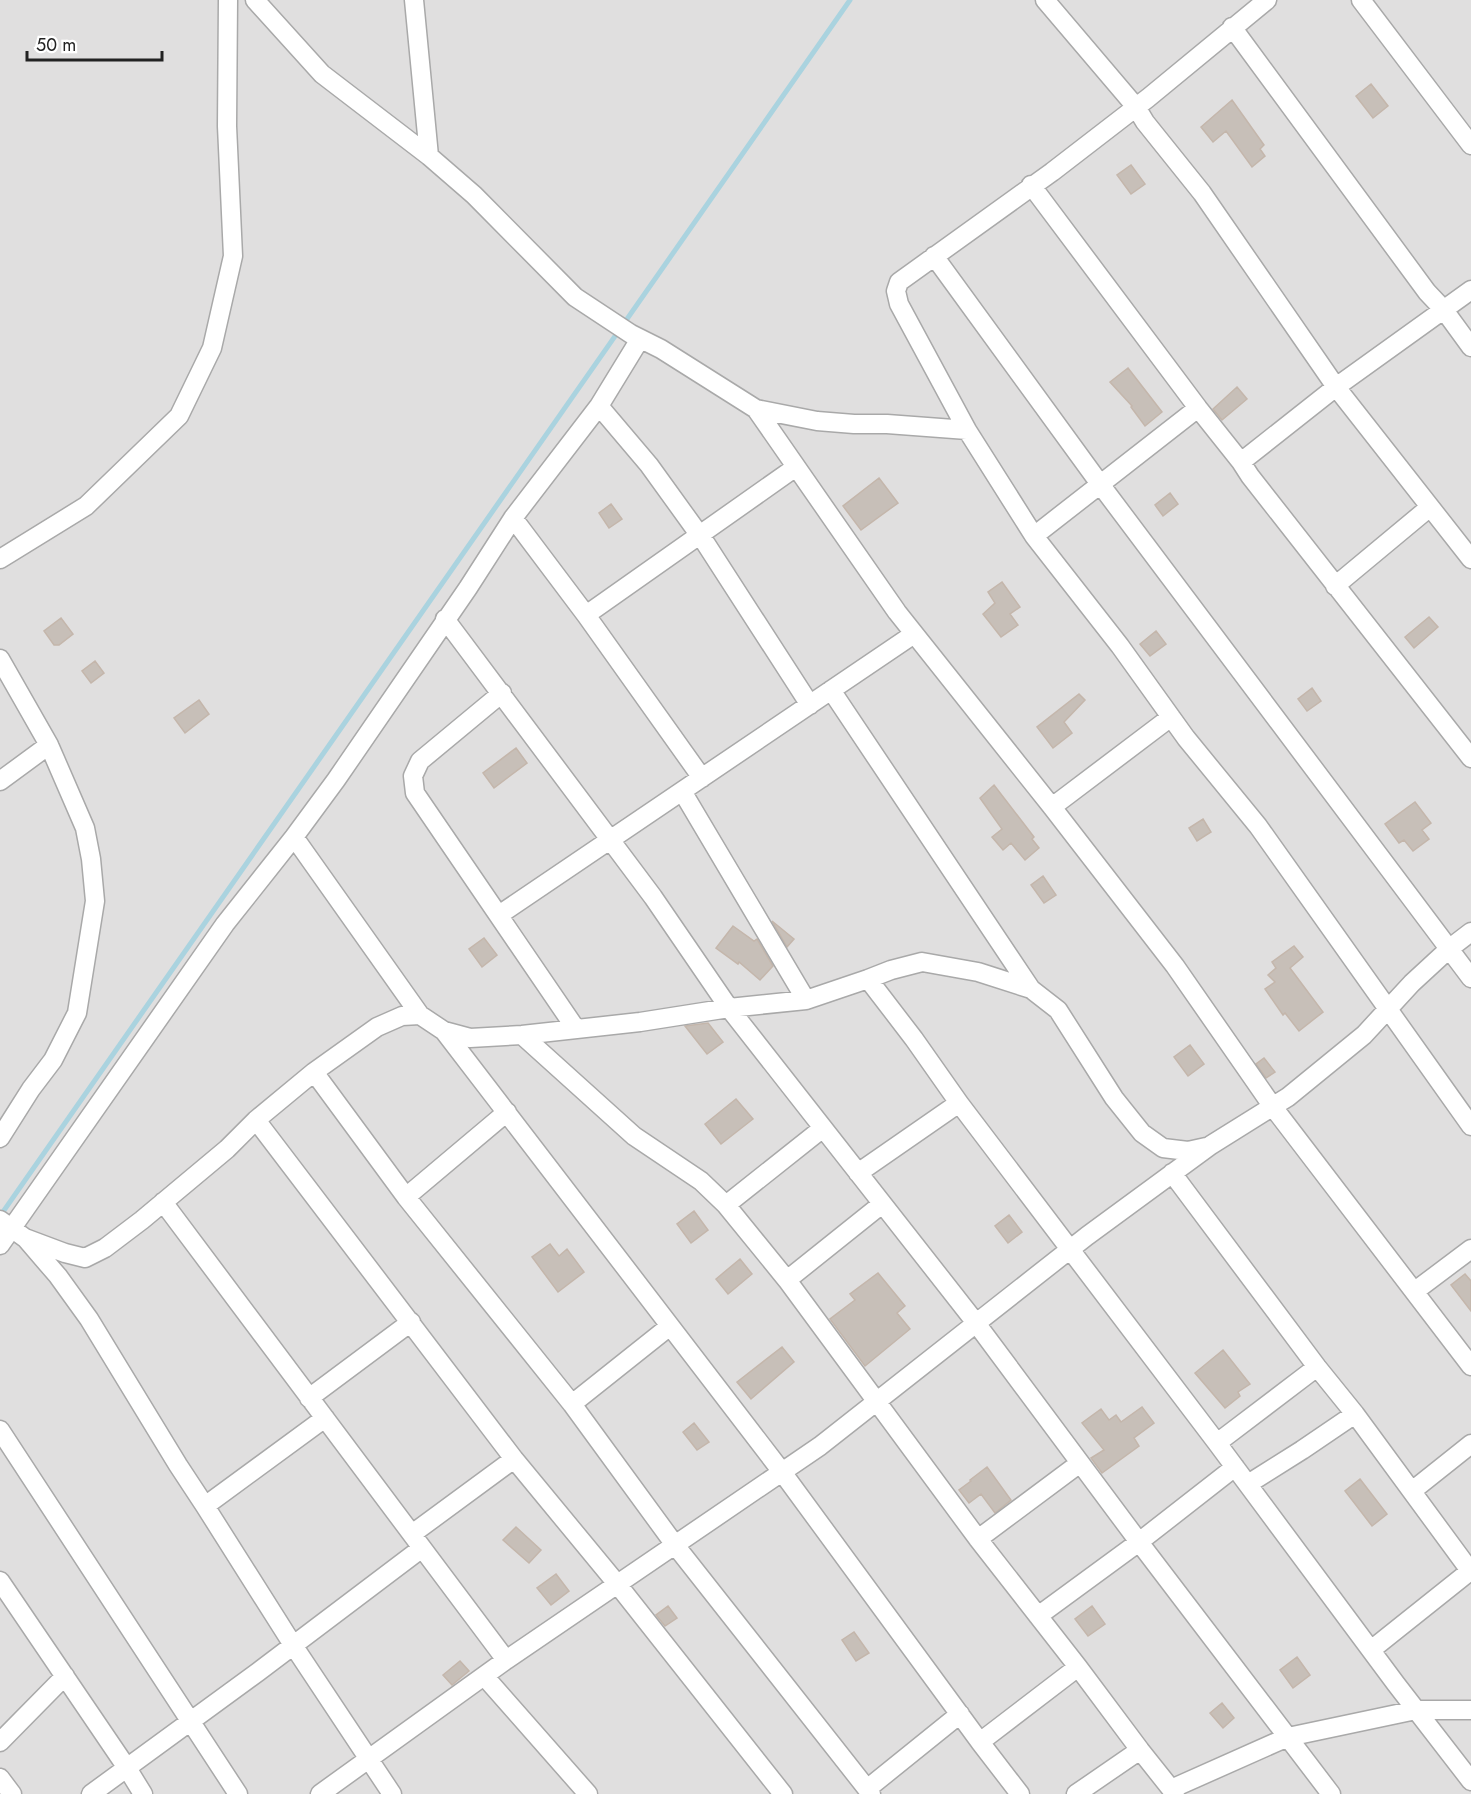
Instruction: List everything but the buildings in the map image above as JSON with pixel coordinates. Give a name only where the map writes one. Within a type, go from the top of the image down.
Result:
[{"type":"street","points":[[0,560],[86,506],[179,416],[212,348],[233,256],[226,126],[228,0]]},
{"type":"street","points":[[255,0],[322,74],[429,156],[474,195],[575,297],[631,334],[661,349],[756,409],[817,421],[967,430]]},
{"type":"street","points":[[414,0],[429,156]]},
{"type":"street","points":[[1045,0],[1136,107],[1145,122],[1202,193],[1336,387],[1471,559]]},
{"type":"street","points":[[1267,0],[1052,172],[899,282],[896,291],[899,304],[967,430],[1034,536],[1120,646],[1171,717],[1258,826],[1471,1126]]},
{"type":"street","points":[[1361,0],[1471,145]]},
{"type":"street","points":[[1232,27],[1427,292],[1444,310],[1471,347]]},
{"type":"street","points":[[1031,185],[1250,476],[1471,758]]},
{"type":"street","points":[[934,256],[1100,484],[1471,978]]},
{"type":"street","points":[[1241,462],[1336,387],[1471,291]]},
{"type":"street","points":[[0,1245],[225,924],[336,780],[513,518],[599,406],[640,339]]},
{"type":"street","points":[[599,406],[649,465],[700,534],[810,705]]},
{"type":"street","points":[[1034,536],[1198,408]]},
{"type":"street","points":[[756,409],[914,634],[1175,966],[1273,1107],[1471,1366]]},
{"type":"street","points":[[586,615],[796,467]]},
{"type":"street","points":[[1335,586],[1430,507]]},
{"type":"street","points":[[513,518],[586,615],[702,778]]},
{"type":"street","points":[[446,619],[653,897],[729,1008],[976,1323],[1331,1794]]},
{"type":"street","points":[[500,915],[914,634]]},
{"type":"street","points":[[0,659],[49,745],[85,828],[95,901],[77,1014],[53,1060],[31,1089],[0,1138]]},
{"type":"street","points":[[831,690],[1031,989],[1058,1010],[1114,1098],[1142,1133],[1163,1148],[1188,1151],[1211,1145]]},
{"type":"street","points":[[502,693],[420,761],[412,776],[416,793],[576,1029]]},
{"type":"street","points":[[1052,807],[1171,717]]},
{"type":"street","points":[[0,781],[49,745]]},
{"type":"street","points":[[682,791],[806,1000]]},
{"type":"street","points":[[294,837],[420,1015],[444,1031],[507,1112],[782,1472],[1019,1793]]},
{"type":"street","points":[[320,1794],[506,1660],[820,1446],[1071,1249],[1172,1173],[1211,1145],[1288,1097],[1364,1035],[1412,983],[1471,932]]},
{"type":"street","points":[[444,1031],[470,1038],[522,1035],[806,1000],[891,970],[922,962],[978,972],[1031,989]]},
{"type":"street","points":[[868,979],[1471,1781]]},
{"type":"street","points":[[12,1228],[65,1253],[86,1258],[105,1248],[163,1202],[314,1072],[377,1027],[402,1016],[420,1015]]},
{"type":"street","points":[[522,1035],[634,1136],[701,1181],[726,1205],[787,1280],[978,1539],[1173,1792],[1288,1737],[1416,1710],[1471,1710]]},
{"type":"street","points":[[314,1072],[406,1197],[572,1404],[675,1545],[869,1791],[960,1714]]},
{"type":"street","points":[[858,1173],[959,1103]]},
{"type":"street","points":[[406,1197],[507,1112]]},
{"type":"street","points":[[256,1120],[514,1460],[618,1585],[783,1794]]},
{"type":"street","points":[[726,1205],[823,1128]]},
{"type":"street","points":[[1172,1173],[1471,1571],[1371,1650]]},
{"type":"street","points":[[163,1202],[506,1660]]},
{"type":"street","points":[[787,1280],[882,1204]]},
{"type":"street","points":[[12,1228],[58,1276],[89,1319],[178,1465],[392,1794]]},
{"type":"street","points":[[1415,1291],[1471,1249]]},
{"type":"street","points":[[309,1398],[411,1322]]},
{"type":"street","points":[[572,1404],[670,1326]]},
{"type":"street","points":[[1217,1443],[1317,1367]]},
{"type":"street","points":[[1248,1484],[1355,1414]]},
{"type":"street","points":[[205,1506],[325,1418]]},
{"type":"street","points":[[0,1430],[238,1794]]},
{"type":"street","points":[[1412,1491],[1471,1444]]},
{"type":"street","points":[[91,1794],[293,1645],[514,1460]]},
{"type":"street","points":[[978,1539],[1080,1462]]},
{"type":"street","points":[[1038,1616],[1139,1542],[1235,1467]]},
{"type":"street","points":[[0,1581],[143,1794]]},
{"type":"street","points":[[980,1742],[1078,1667]]},
{"type":"street","points":[[0,1742],[65,1676]]},
{"type":"street","points":[[485,1677],[588,1794]]},
{"type":"street","points":[[1076,1794],[1140,1750]]},
{"type":"street","points":[[0,1778],[12,1794]]},
{"type":"shaded area","points":[[0,0],[1471,0],[1471,1794],[0,1794]]},
{"type":"waterway","points":[[0,1216],[850,0]]}]
